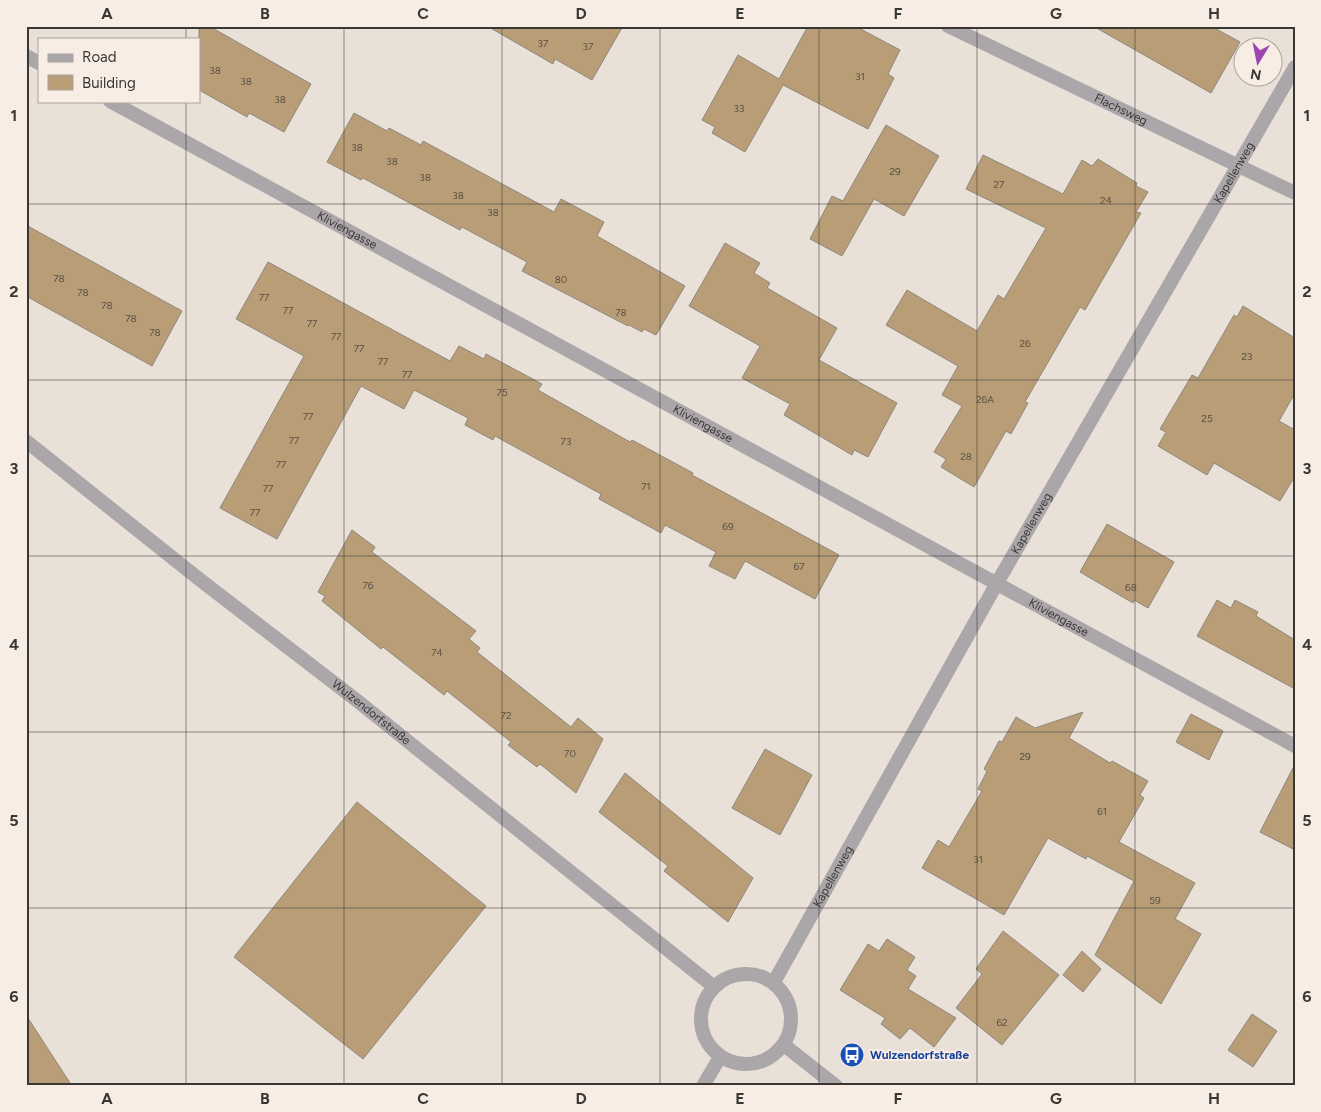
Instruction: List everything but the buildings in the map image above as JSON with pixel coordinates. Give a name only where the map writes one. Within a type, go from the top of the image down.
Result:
[{"type":"street","name":"Flachsweg","points":[[948,26],[1295,193]]},
{"type":"street","points":[[26,56],[38,62]]},
{"type":"street","name":"Kapellenweg","points":[[774,982],[997,583],[1295,66]]},
{"type":"street","name":"Kliviengasse","points":[[112,102],[1295,746]]},
{"type":"street","name":"Wulzendorfstraße","points":[[26,441],[355,699],[713,986]]},
{"type":"street","points":[[753,973],[774,982],[788,999],[792,1022],[784,1045],[766,1061],[740,1065],[720,1057],[702,1032],[701,1006],[713,986],[727,977],[753,973]]},
{"type":"street","points":[[784,1045],[836,1086]]},
{"type":"street","points":[[703,1086],[720,1057]]},
{"type":"place","name":"Wulzendorfstraße","points":[[852,1055]]}]
